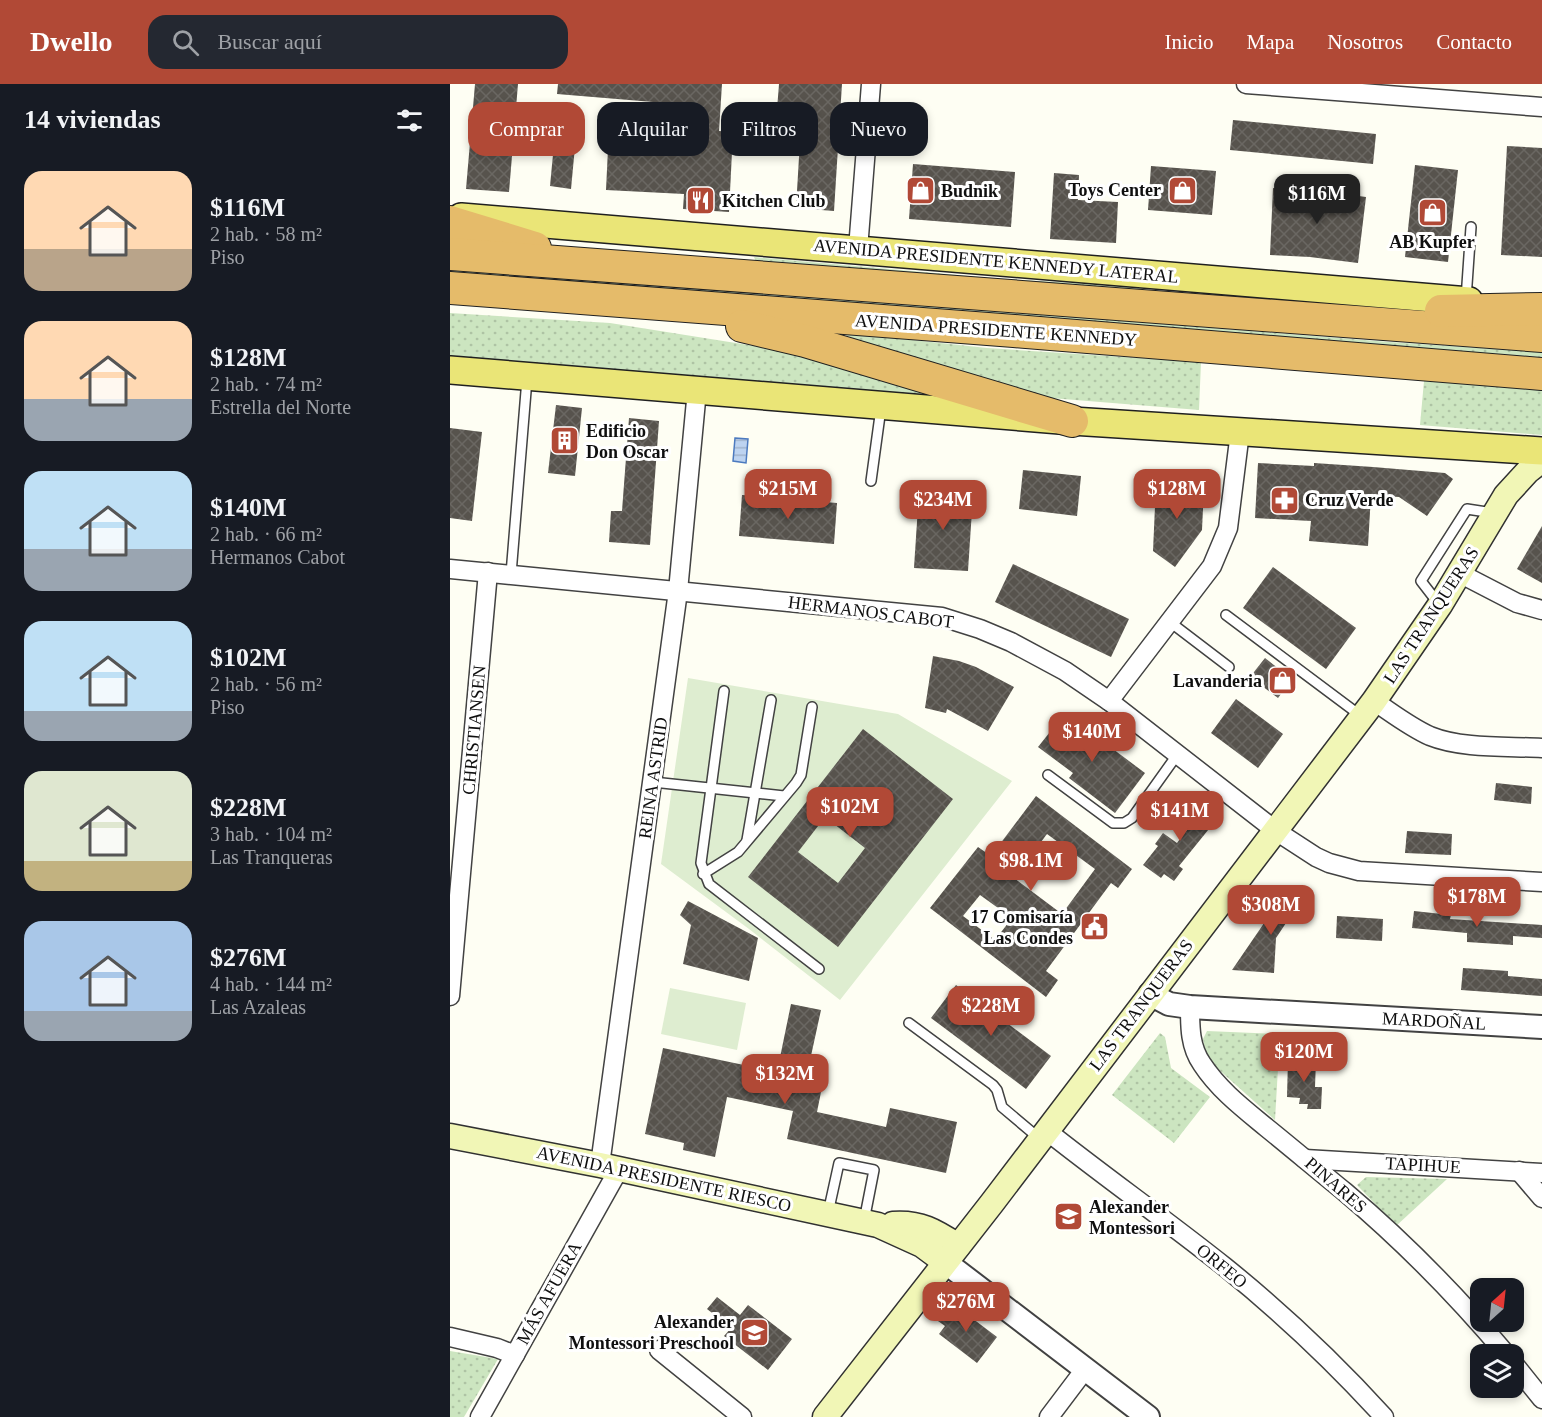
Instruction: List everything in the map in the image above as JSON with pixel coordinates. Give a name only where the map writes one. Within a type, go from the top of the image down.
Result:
[{"type":"highway","points":[[450,222],[526,245],[615,267]]},
{"type":"highway","name":"AVENIDA PRESIDENTE KENNEDY","points":[[450,254],[1542,336]]},
{"type":"highway","name":"AVENIDA PRESIDENTE KENNEDY","points":[[450,288],[1542,374]]},
{"type":"highway","points":[[648,304],[806,341],[1072,421]]},
{"type":"highway","points":[[1274,317],[1542,308]]},
{"type":"main road","name":"AVENIDA PRESIDENTE KENNEDY LATERAL","points":[[450,216],[1542,308]]},
{"type":"main road","points":[[450,370],[1072,421],[1542,451]]},
{"type":"main road","points":[[1487,447],[1500,457],[1508,471],[1509,479],[1501,504]]},
{"type":"main road","name":"LAS TRANQUERAS","points":[[825,1417],[1368,709],[1440,605],[1501,504],[1528,471],[1542,460]]},
{"type":"main road","name":"AVENIDA PRESIDENTE RIESCO","points":[[450,1136],[609,1167],[871,1223],[907,1223],[933,1229],[951,1254]]},
{"type":"street","points":[[858,249],[871,84]]},
{"type":"street","points":[[1246,84],[1401,90],[1542,107]]},
{"type":"street","name":"REINA ASTRID","points":[[609,1167],[653,782],[678,591],[697,390]]},
{"type":"street","points":[[1109,701],[1212,566],[1228,528],[1240,432]]},
{"type":"street","name":"HERMANOS CABOT","points":[[450,569],[942,617],[1011,642],[1065,671],[1109,701],[1276,831],[1316,857],[1359,871],[1542,882]]},
{"type":"street","name":"CHRISTIANSEN","points":[[450,996],[488,572]]},
{"type":"street","points":[[1460,573],[1517,603],[1542,610]]},
{"type":"street","points":[[1368,709],[1444,740],[1466,744],[1542,748]]},
{"type":"street","name":"MARDOÑAL","points":[[1150,994],[1169,1004],[1190,1007],[1542,1027]]},
{"type":"street","name":"PINARES","points":[[1190,1007],[1190,1033],[1194,1048],[1201,1063],[1214,1080],[1234,1101],[1348,1195],[1405,1247],[1497,1344]]},
{"type":"street","name":"ORFEO","points":[[1043,1135],[1217,1261],[1262,1298],[1331,1361],[1384,1417]]},
{"type":"street","name":"TAPIHUE","points":[[1305,1159],[1542,1173]]},
{"type":"street","name":"MÁS AFUERA","points":[[480,1417],[609,1167]]},
{"type":"street","points":[[1519,1171],[1542,1198]]},
{"type":"street","points":[[951,1254],[1148,1417]]},
{"type":"street","points":[[450,1337],[497,1348],[514,1355]]},
{"type":"street","points":[[660,1350],[742,1417]]},
{"type":"street","points":[[1049,1417],[1086,1368]]},
{"type":"street","points":[[1524,1376],[1542,1399]]},
{"type":"lane","points":[[1466,300],[1471,227]]},
{"type":"lane","points":[[510,574],[527,376]]},
{"type":"lane","points":[[871,481],[881,405]]},
{"type":"lane","points":[[1440,605],[1421,581],[1467,509],[1501,504]]},
{"type":"lane","points":[[1226,615],[1368,709]]},
{"type":"lane","points":[[1170,622],[1229,667]]},
{"type":"lane","points":[[724,691],[701,863],[703,874],[709,884],[819,969]]},
{"type":"lane","points":[[746,843],[771,700]]},
{"type":"lane","points":[[703,874],[729,859],[746,843],[801,775],[812,707]]},
{"type":"lane","points":[[1048,775],[1113,823],[1124,823],[1132,818],[1177,755]]},
{"type":"lane","points":[[653,782],[784,796]]},
{"type":"lane","points":[[909,1023],[993,1085],[997,1090],[1002,1107],[1043,1135]]},
{"type":"lane","points":[[828,1214],[839,1163],[874,1170],[871,1223]]},
{"type":"green space","points":[[754,257],[1003,279],[1193,287],[1221,291],[1044,286],[756,262]]},
{"type":"green space","points":[[450,267],[1389,342],[1542,352],[1542,361],[450,275]]},
{"type":"green space","points":[[450,313],[610,323],[780,350],[954,398],[450,360]]},
{"type":"green space","points":[[838,332],[987,348],[1201,362],[1199,410],[1026,396],[942,375]]},
{"type":"green space","points":[[1424,381],[1542,390],[1542,435],[1420,425]]},
{"type":"green space","points":[[688,678],[898,714],[1012,781],[840,1000],[661,864]]},
{"type":"green space","points":[[670,988],[746,1003],[737,1050],[661,1034]]},
{"type":"green space","points":[[1207,1031],[1280,1034],[1275,1120],[1207,1059],[1203,1039]]},
{"type":"green space","points":[[1160,1033],[1165,1037],[1171,1068],[1210,1097],[1174,1143],[1112,1095]]},
{"type":"green space","points":[[1366,1177],[1447,1179],[1396,1226],[1357,1185]]},
{"type":"green space","points":[[450,1351],[498,1359],[464,1417],[450,1417]]},
{"type":"water","points":[[735,438],[748,439],[746,463],[733,461]]},
{"type":"building","points":[[475,84],[518,84],[516,102],[473,102]]},
{"type":"building","points":[[558,84],[722,84],[719,131],[721,131],[721,156],[732,156],[729,212],[683,209],[684,194],[606,190],[608,156],[709,156],[709,102],[653,102],[557,94]]},
{"type":"building","points":[[779,84],[842,84],[841,102],[830,102],[830,156],[837,156],[834,211],[796,208],[799,156],[818,156],[818,102],[778,102]]},
{"type":"building","points":[[1233,120],[1376,134],[1373,164],[1230,150]]},
{"type":"building","points":[[1507,146],[1542,148],[1542,257],[1501,255]]},
{"type":"building","points":[[469,156],[512,156],[509,192],[466,189]]},
{"type":"building","points":[[553,156],[574,156],[571,189],[550,186]]},
{"type":"building","points":[[913,164],[1015,172],[1011,227],[909,219]]},
{"type":"building","name":"AB Kupfer","points":[[1415,165],[1458,170],[1448,262],[1405,257]]},
{"type":"building","name":"Toys Center","points":[[1151,166],[1216,171],[1212,215],[1148,210]]},
{"type":"building","points":[[1054,173],[1079,175],[1078,200],[1118,202],[1116,243],[1050,239]]},
{"type":"building","points":[[1273,188],[1314,190],[1366,197],[1358,263],[1270,255]]},
{"type":"building","name":"Edificio Don Oscar","points":[[556,405],[582,408],[575,476],[548,473]]},
{"type":"building","points":[[629,418],[659,421],[650,545],[609,542],[611,511],[622,511]]},
{"type":"building","points":[[450,428],[482,432],[472,521],[450,518]]},
{"type":"building","points":[[1258,463],[1314,466],[1314,463],[1373,467],[1445,473],[1453,479],[1427,516],[1399,497],[1371,495],[1368,546],[1309,541],[1311,521],[1255,518]]},
{"type":"building","points":[[1023,470],[1081,476],[1077,516],[1019,509]]},
{"type":"building","points":[[1156,484],[1204,487],[1202,530],[1175,567],[1153,551]]},
{"type":"building","points":[[919,491],[973,495],[968,571],[914,568]]},
{"type":"building","points":[[742,495],[837,503],[834,544],[739,536]]},
{"type":"building","points":[[1542,526],[1542,583],[1517,569]]},
{"type":"building","points":[[1013,564],[1129,619],[1111,657],[995,602]]},
{"type":"building","points":[[1273,567],[1356,628],[1326,669],[1243,608]]},
{"type":"building","points":[[933,656],[976,667],[1014,687],[988,731],[947,709],[946,713],[925,708]]},
{"type":"building","points":[[1265,658],[1292,679],[1278,698],[1250,677]]},
{"type":"building","points":[[1236,699],[1283,734],[1258,768],[1211,733]]},
{"type":"building","points":[[1065,713],[1145,773],[1115,813],[1069,778],[1073,773],[1038,747]]},
{"type":"building","points":[[863,729],[953,799],[838,947],[748,877]],"holes":[[[825,817],[865,848],[838,883],[798,852]]]},
{"type":"building","points":[[1496,783],[1532,787],[1531,804],[1494,800]]},
{"type":"building","points":[[1036,796],[1132,869],[1118,888],[1111,883],[1046,971],[1058,980],[1046,997],[930,908],[978,847],[991,856]],"holes":[[[1047,834],[1095,869],[1062,914],[1014,878]],[[980,895],[1012,918],[995,940],[963,916]]]},
{"type":"building","points":[[1185,796],[1217,819],[1179,866],[1183,869],[1174,881],[1164,874],[1161,878],[1143,865],[1158,846],[1155,844],[1163,833],[1177,843],[1193,822],[1175,809]]},
{"type":"building","points":[[1407,831],[1452,834],[1451,855],[1405,853]]},
{"type":"building","points":[[1284,894],[1304,898],[1301,923],[1286,923],[1276,938],[1274,973],[1232,970]]},
{"type":"building","points":[[688,901],[758,938],[749,981],[683,964],[691,925],[680,915]]},
{"type":"building","points":[[1414,911],[1451,915],[1450,919],[1542,925],[1542,938],[1513,936],[1513,945],[1467,942],[1467,933],[1412,928]]},
{"type":"building","points":[[1337,916],[1383,919],[1382,941],[1336,938]]},
{"type":"building","points":[[1463,968],[1508,971],[1508,976],[1542,979],[1542,996],[1461,990]]},
{"type":"building","points":[[956,985],[1051,1056],[1026,1089],[931,1018]]},
{"type":"building","points":[[791,1004],[821,1010],[809,1065],[821,1092],[817,1112],[886,1127],[890,1108],[957,1122],[946,1173],[787,1139],[793,1111],[727,1097],[715,1157],[683,1150],[684,1143],[645,1134],[663,1048],[777,1072]]},
{"type":"building","points":[[1288,1059],[1316,1060],[1315,1087],[1322,1087],[1321,1109],[1307,1109],[1308,1104],[1299,1104],[1300,1098],[1287,1097]]},
{"type":"building","name":"Alexander Montessori Preschool","points":[[717,1297],[740,1315],[748,1305],[792,1339],[768,1370],[724,1336],[731,1328],[707,1309]]},
{"type":"building","points":[[952,1303],[997,1337],[977,1363],[939,1334],[945,1326],[938,1321]]},
{"type":"place","name":"Toys Center","points":[[1182,190]]},
{"type":"place","name":"Budnik","points":[[920,191]]},
{"type":"place","name":"Kitchen Club","points":[[701,201]]},
{"type":"place","name":"AB Kupfer","points":[[1432,213]]},
{"type":"place","name":"Edificio Don Oscar","points":[[565,441]]},
{"type":"place","name":"Cruz Verde","points":[[1284,500]]},
{"type":"place","name":"Lavanderia","points":[[1283,681]]},
{"type":"place","name":"17 Comisaría Las Condes","points":[[1094,927]]},
{"type":"place","name":"Alexander Montessori","points":[[1068,1217]]},
{"type":"place","name":"Alexander Montessori Preschool","points":[[755,1332]]}]
